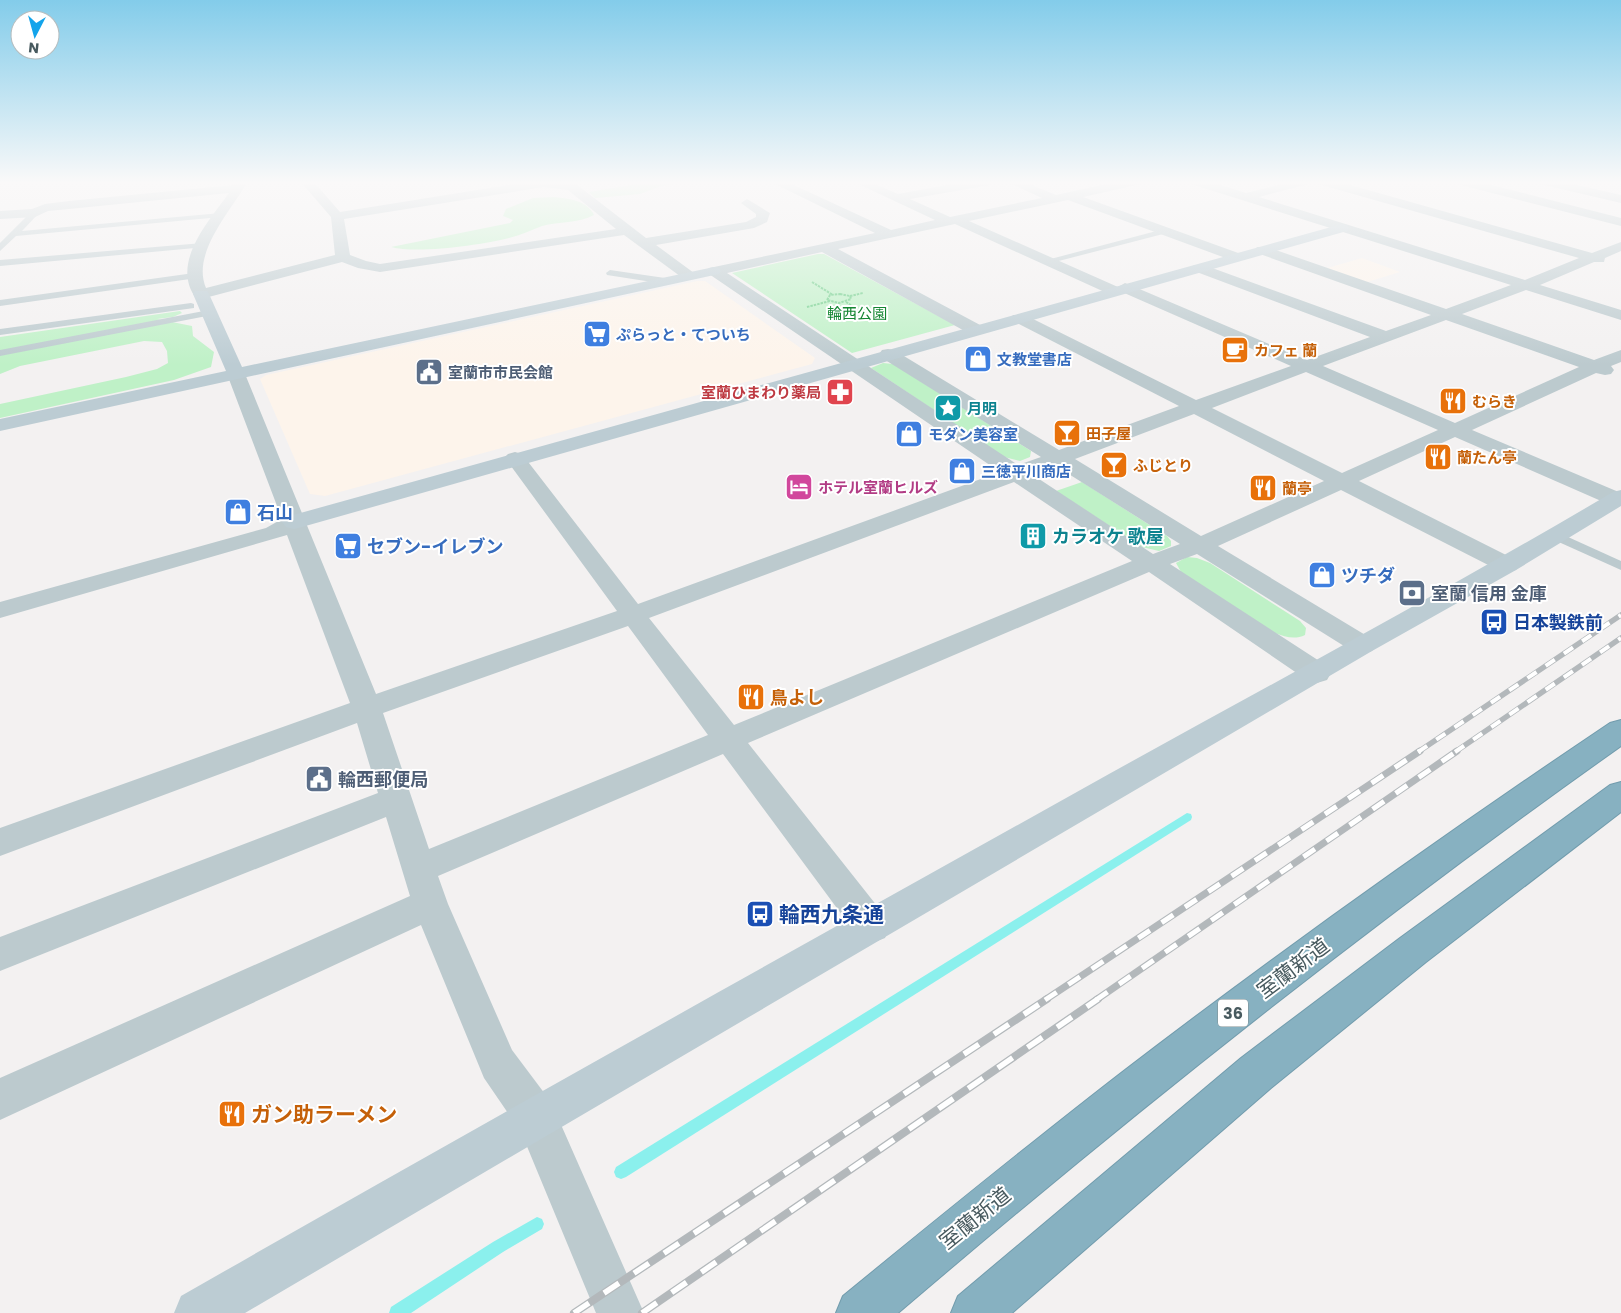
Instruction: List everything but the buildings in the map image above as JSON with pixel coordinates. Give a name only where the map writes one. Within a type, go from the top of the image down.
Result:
[{"type":"highway","name":"室蘭新道","points":[[860,1313],[963,1226],[1221,1022],[1426,868],[1621,731]]},
{"type":"highway","points":[[975,1313],[1256,1073],[1428,938],[1621,794]]},
{"type":"street","points":[[205,242],[194,267],[194,276],[236,374],[367,708],[424,886],[498,1064],[536,1117],[620,1313]]},
{"type":"street","points":[[340,242],[343,257]]},
{"type":"street","points":[[205,304],[343,257],[363,265],[380,268],[550,242]]},
{"type":"street","points":[[644,243],[648,242]]},
{"type":"street","points":[[0,425],[852,242]]},
{"type":"street","points":[[1004,242],[1618,498]]},
{"type":"street","points":[[1195,242],[1236,257]]},
{"type":"street","points":[[0,610],[274,533],[294,522],[515,458],[1290,242]]},
{"type":"street","points":[[1388,242],[1621,315]]},
{"type":"street","points":[[1537,242],[1612,263]]},
{"type":"street","points":[[644,243],[689,276]]},
{"type":"street","points":[[775,246],[792,255]]},
{"type":"street","points":[[0,842],[367,708],[633,615],[1526,285],[1621,246]]},
{"type":"street","points":[[826,248],[976,330]]},
{"type":"street","points":[[1262,250],[1621,375]]},
{"type":"street","points":[[1199,268],[1386,337]]},
{"type":"street","points":[[714,271],[837,352],[852,365],[1019,473],[1150,563],[1317,673]]},
{"type":"street","points":[[1019,318],[1506,565]]},
{"type":"street","points":[[888,354],[1055,459],[1200,545],[1362,645]]},
{"type":"street","points":[[0,1099],[424,886],[728,740],[1150,563],[1200,545],[1621,355]]},
{"type":"street","points":[[515,458],[872,927]]},
{"type":"street","points":[[198,1313],[536,1117],[1317,673],[1362,645],[1557,536],[1618,498]]},
{"type":"street","points":[[0,954],[395,800]]},
{"type":"lane","points":[[1047,260],[1119,242]]},
{"type":"lane","points":[[0,263],[203,245]]},
{"type":"lane","points":[[610,273],[665,281]]},
{"type":"lane","points":[[0,303],[194,276]]},
{"type":"lane","points":[[0,332],[205,304]]},
{"type":"lane","points":[[0,353],[205,304]]},
{"type":"lane","points":[[1557,536],[1621,566]]},
{"type":"path","points":[[812,282],[833,294],[850,296],[851,299],[846,302],[835,303],[829,301],[828,297],[833,294]]},
{"type":"path","points":[[846,302],[860,311]]},
{"type":"shaded area","points":[[1362,258],[1400,272],[1364,283],[1324,269]]},
{"type":"shaded area","points":[[697,281],[705,281],[815,358],[812,364],[325,496],[310,494],[260,379],[266,375]]},
{"type":"green space","points":[[414,242],[488,242],[450,248],[417,250],[391,247]]},
{"type":"green space","name":"輪西公園","points":[[824,254],[955,325],[852,353],[732,273]]},
{"type":"green space","points":[[180,311],[182,313],[173,317],[157,319],[192,326],[193,336],[214,352],[211,367],[174,380],[0,418],[0,404],[126,377],[157,369],[168,363],[167,351],[162,342],[144,341],[20,366],[0,374],[0,337]]},
{"type":"green space","points":[[883,363],[893,364],[1028,449],[1031,451],[1030,457],[1020,461],[1004,457],[871,368]]},
{"type":"green space","points":[[1082,482],[1167,536],[1171,541],[1171,546],[1159,551],[1142,547],[1056,491]]},
{"type":"green space","points":[[1187,557],[1197,558],[1210,563],[1300,621],[1306,628],[1305,635],[1290,637],[1275,633],[1181,572],[1176,563]]},
{"type":"waterway","points":[[621,1172],[1187,817]]},
{"type":"waterway","points":[[397,1313],[498,1247],[537,1224]]},
{"type":"railway","points":[[1418,752],[1621,615]]},
{"type":"railway","points":[[1455,752],[1621,638]]},
{"type":"railway","points":[[1045,1000],[1420,751]]},
{"type":"railway","points":[[1096,1000],[1457,751]]},
{"type":"railway","points":[[574,1313],[1047,999]]},
{"type":"railway","points":[[642,1313],[1098,999]]},
{"type":"place","name":"ぷらっと・てついち","points":[[597,334]]},
{"type":"place","name":"カフェ 蘭","points":[[1235,350]]},
{"type":"place","name":"文教堂書店","points":[[978,359]]},
{"type":"place","name":"室蘭市市民会館","points":[[429,372]]},
{"type":"place","name":"室蘭ひまわり薬局","points":[[840,392]]},
{"type":"place","name":"むらき","points":[[1453,401]]},
{"type":"place","name":"月明","points":[[948,408]]},
{"type":"place","name":"田子屋","points":[[1067,433]]},
{"type":"place","name":"モダン美容室","points":[[909,434]]},
{"type":"place","name":"蘭たん亭","points":[[1438,457]]},
{"type":"place","name":"ふじとり","points":[[1114,465]]},
{"type":"place","name":"三徳平川商店","points":[[962,471]]},
{"type":"place","name":"ホテル室蘭ヒルズ","points":[[799,487]]},
{"type":"place","name":"蘭亭","points":[[1263,488]]},
{"type":"place","name":"石山","points":[[238,512]]},
{"type":"place","name":"カラオケ 歌屋","points":[[1033,536]]},
{"type":"place","name":"セブン-イレブン","points":[[348,546]]},
{"type":"place","name":"ツチダ","points":[[1322,575]]},
{"type":"place","name":"室蘭 信用 金庫","points":[[1412,593]]},
{"type":"place","name":"日本製鉄前","points":[[1494,622]]},
{"type":"place","name":"鳥よし","points":[[751,697]]},
{"type":"place","name":"輪西郵便局","points":[[319,779]]},
{"type":"place","name":"輪西九条通","points":[[760,914]]},
{"type":"place","name":"ガン助ラーメン","points":[[232,1114]]}]
